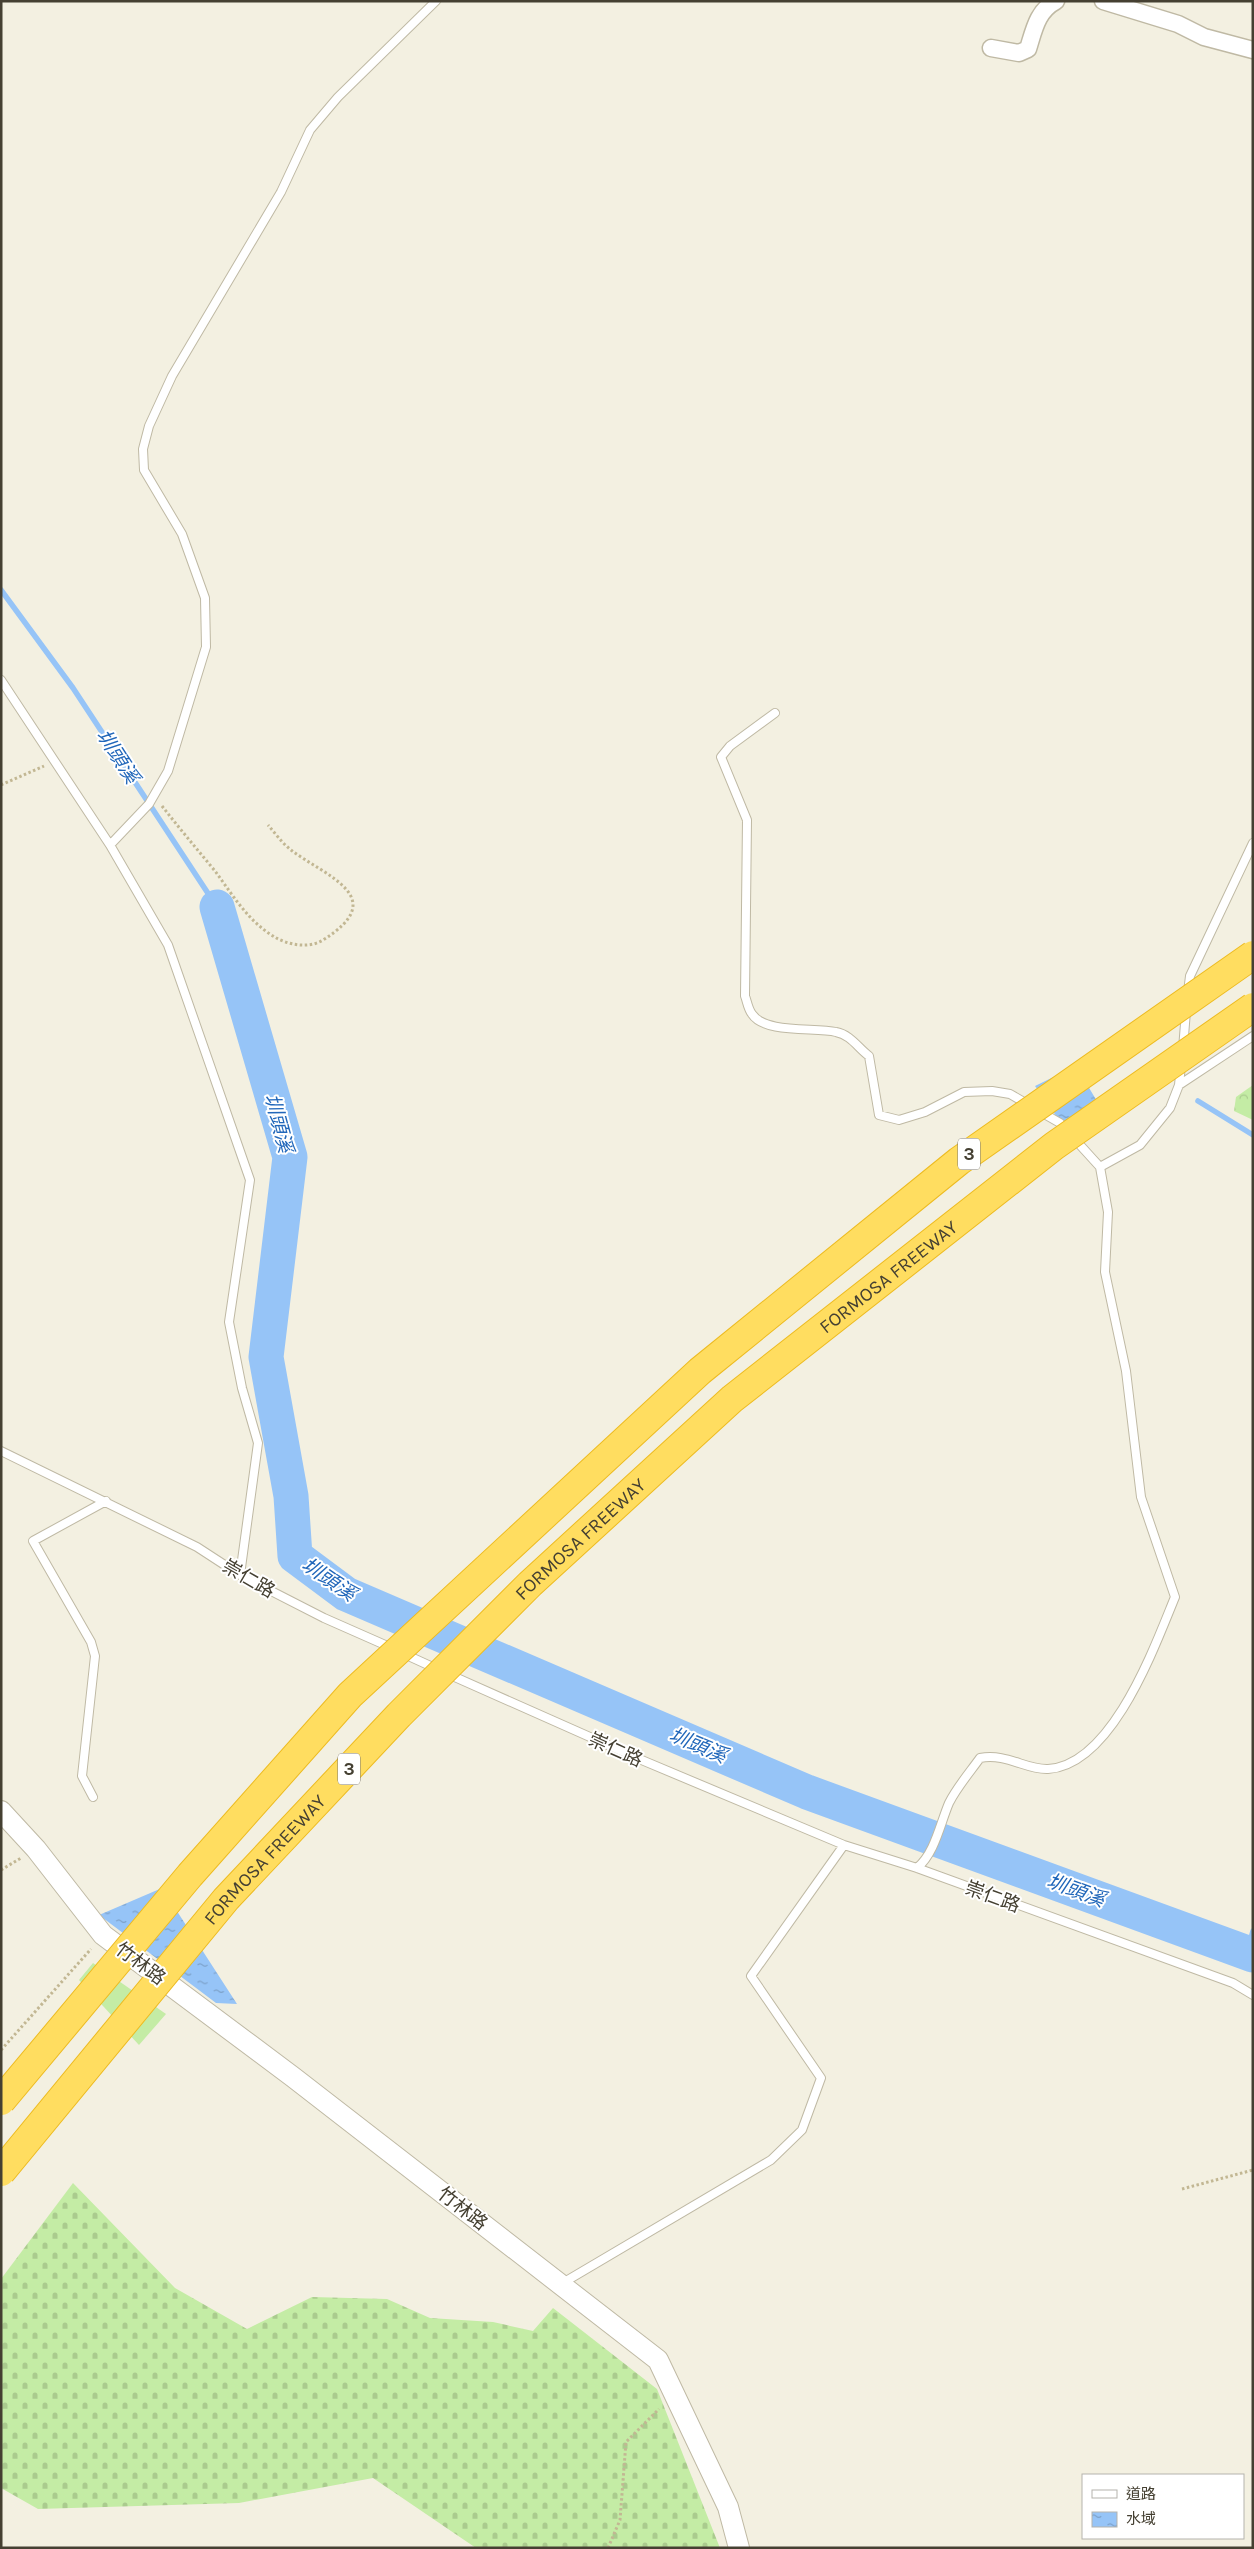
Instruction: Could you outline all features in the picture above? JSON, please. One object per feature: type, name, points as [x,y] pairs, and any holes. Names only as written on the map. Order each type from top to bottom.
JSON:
[{"type":"highway","name":"3","points":[[1,2101],[190,1875],[350,1695],[700,1371],[959,1161],[1253,955]]},
{"type":"highway","name":"FORMOSA FREEWAY","points":[[1,2172],[226,1899],[399,1716],[530,1584],[732,1399],[1054,1146],[1253,1007]]},
{"type":"street","points":[[991,48],[1019,52],[1028,49],[1038,16],[1046,6],[1056,1]]},
{"type":"street","points":[[1103,1],[1178,24],[1204,37],[1253,50]]},
{"type":"street","name":"竹林路","points":[[1,1811],[36,1849],[103,1935],[294,2077],[658,2360],[728,2508],[739,2548]]},
{"type":"lane","points":[[110,845],[149,804],[168,771],[206,647],[204,598],[186,543],[144,470],[143,449],[149,426],[172,376],[281,192],[310,130],[338,97],[436,1]]},
{"type":"lane","points":[[1,680],[110,845],[168,945],[250,1180],[229,1322],[242,1388],[258,1443],[240,1575]]},
{"type":"lane","points":[[775,713],[730,746],[721,757],[747,820],[745,996],[752,1015],[764,1022],[780,1027],[837,1032],[852,1038],[858,1048],[869,1056],[879,1115],[899,1120],[925,1112],[964,1092],[992,1091],[1010,1094],[1060,1123],[1100,1167],[1108,1212],[1105,1272],[1126,1371],[1141,1498],[1175,1597],[1154,1648],[1126,1700],[1096,1744],[1083,1756],[1068,1764],[1047,1769],[994,1756],[980,1758],[950,1801],[938,1832],[920,1866]]},
{"type":"lane","points":[[1100,1167],[1140,1145],[1170,1108],[1180,1085],[1190,976],[1253,843]]},
{"type":"lane","points":[[1180,1085],[1253,1036]]},
{"type":"lane","name":"崇仁路","points":[[1,1451],[198,1547],[240,1575],[333,1622],[644,1761],[844,1845],[920,1866],[1233,1983],[1253,1995]]},
{"type":"lane","points":[[93,1797],[82,1776],[95,1656],[91,1642],[33,1541],[106,1502]]},
{"type":"lane","points":[[561,2284],[771,2160],[802,2130],[821,2078],[751,1976],[844,1845]]},
{"type":"path","points":[[1,785],[54,761]]},
{"type":"path","points":[[153,796],[243,910],[259,926],[274,938],[297,945],[315,945],[347,922],[354,907],[350,894],[342,882],[290,849],[268,825]]},
{"type":"path","points":[[1,2050],[103,1935]]},
{"type":"path","points":[[1182,2189],[1253,2170]]},
{"type":"path","points":[[608,2548],[620,2520],[626,2442],[674,2394]]},
{"type":"green space","points":[[1253,1085],[1253,1120],[1234,1111],[1236,1097]]},
{"type":"green space","points":[[93,1963],[166,2014],[139,2045],[79,1980]]},
{"type":"green space","points":[[73,2183],[175,2288],[247,2329],[312,2297],[387,2299],[430,2318],[493,2322],[533,2331],[553,2308],[657,2389],[720,2548],[476,2548],[373,2478],[239,2503],[38,2509],[1,2488],[1,2279]]},
{"type":"water","points":[[1076,1066],[1110,1123],[1078,1147],[1035,1086]]},
{"type":"water","points":[[162,1888],[237,2004],[216,2003],[99,1915]]},
{"type":"waterway","name":"圳頭溪","points":[[1,590],[73,688],[217,907]]},
{"type":"waterway","name":"圳頭溪","points":[[217,907],[290,1157],[266,1357],[291,1496],[295,1556],[346,1594],[807,1792],[1253,1955]]},
{"type":"waterway","points":[[1198,1101],[1253,1135]]},
{"type":"waterway","points":[[1247,1953],[1253,1931]]}]
